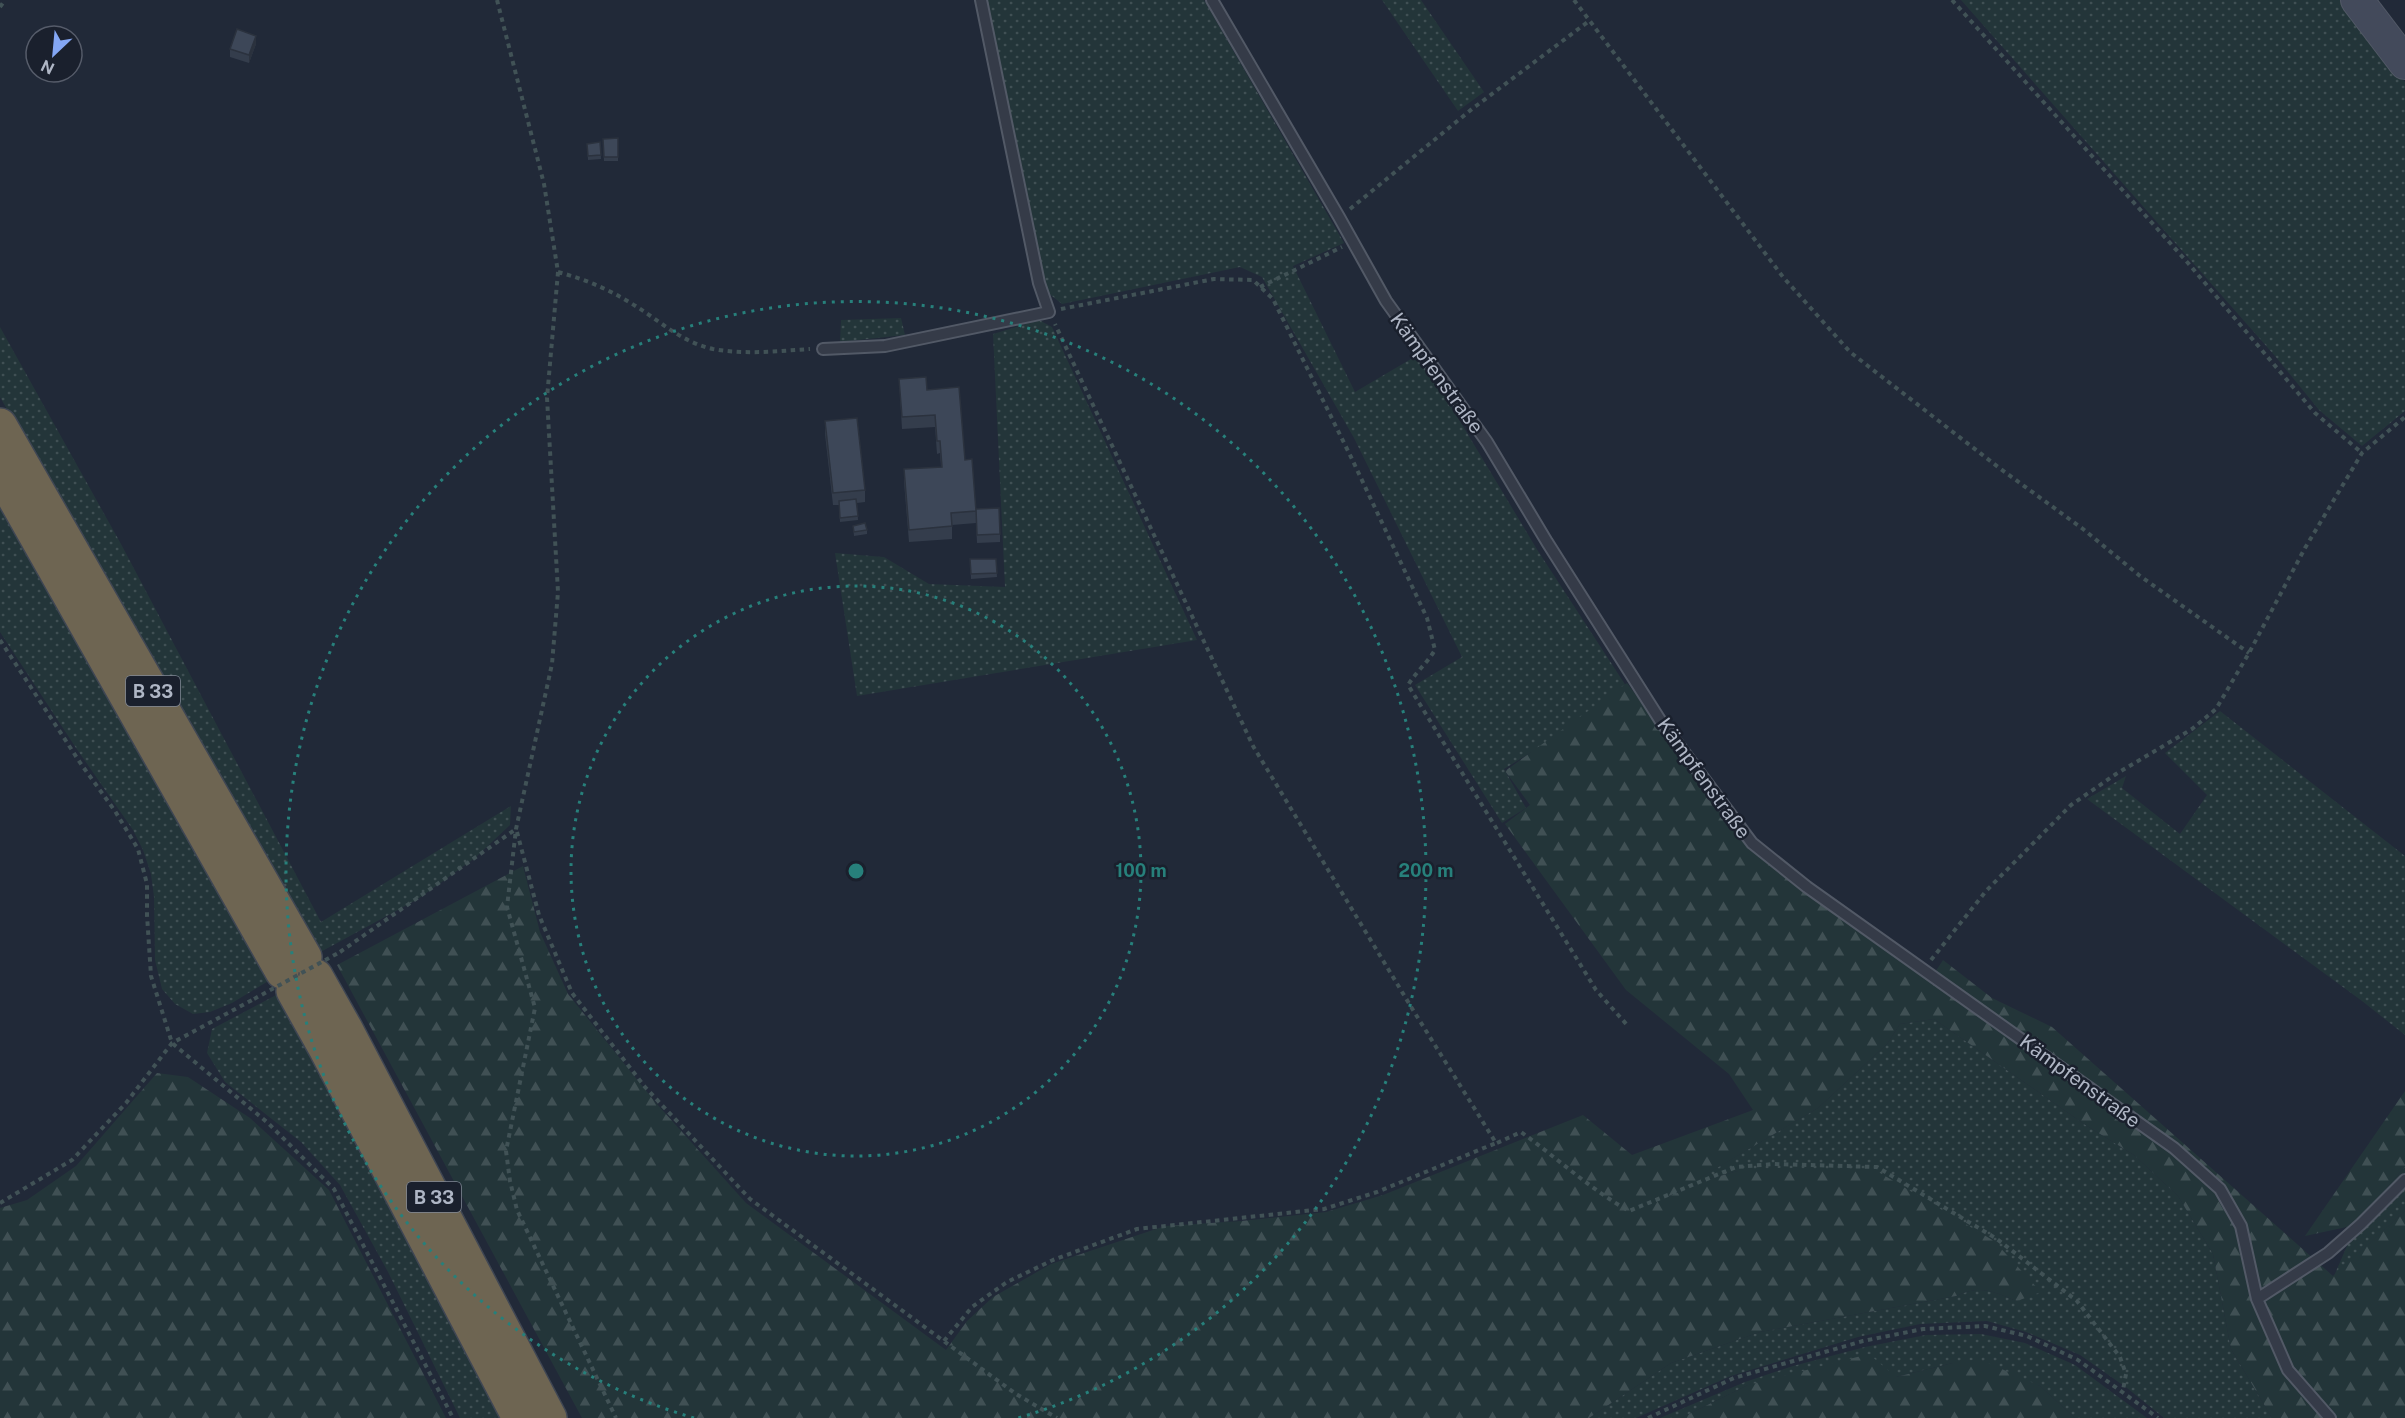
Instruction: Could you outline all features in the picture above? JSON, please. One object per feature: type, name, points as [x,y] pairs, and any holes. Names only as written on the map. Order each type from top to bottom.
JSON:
[{"type":"highway","name":"B 33","points":[[0,425],[299,974],[326,1050],[519,1418]]},
{"type":"highway","name":"B 33","points":[[0,473],[299,974],[346,1029],[550,1418]]},
{"type":"street","points":[[2356,0],[2405,63]]},
{"type":"lane","points":[[823,349],[885,346],[1049,312],[1039,283],[981,0]]},
{"type":"lane","name":"Kämpfenstraße","points":[[1212,0],[1386,301],[1487,442],[1547,542],[1660,720],[1752,843],[1807,887],[2174,1148],[2220,1189],[2241,1226],[2257,1299],[2288,1370],[2330,1418]]},
{"type":"lane","points":[[2257,1299],[2328,1253],[2405,1180]]},
{"type":"path","points":[[0,8],[5,0]]},
{"type":"path","points":[[497,0],[544,184],[558,272],[547,398],[557,602],[552,664],[516,829],[507,907],[535,1008],[507,1151],[510,1181],[517,1210],[616,1418]]},
{"type":"path","points":[[1574,0],[1783,277],[1850,352],[1998,467],[2083,529],[2140,576],[2249,652]]},
{"type":"path","points":[[1952,0],[2188,263],[2314,413],[2362,453]]},
{"type":"path","points":[[1339,217],[1472,110],[1589,21]]},
{"type":"path","points":[[1260,287],[1353,242]]},
{"type":"path","points":[[558,272],[592,281],[631,303],[674,333],[712,348],[751,352],[823,349]]},
{"type":"path","points":[[1496,1143],[1253,746],[1049,312],[1214,279],[1253,280],[1273,299],[1427,618],[1435,650],[1427,664],[1414,675],[1408,685],[1596,990],[1628,1026]]},
{"type":"path","points":[[1924,969],[1986,891],[2072,805],[2116,774],[2192,729],[2216,709],[2305,548],[2362,453],[2405,417]]},
{"type":"path","points":[[0,640],[81,764],[116,811],[138,849],[147,884],[151,976],[172,1043],[268,1123],[334,1189],[453,1418]]},
{"type":"path","points":[[0,1203],[72,1160],[126,1103],[172,1043],[340,952],[516,829]]},
{"type":"path","points":[[516,829],[539,915],[572,993],[645,1087],[750,1198],[1016,1394],[1058,1418]]},
{"type":"path","points":[[944,1341],[972,1307],[1007,1282],[1053,1260],[1137,1229],[1324,1209],[1377,1192],[1521,1132],[1560,1160],[1604,1197],[1629,1211],[1736,1167],[1774,1164],[1877,1167],[1997,1239],[2077,1301],[2120,1357],[2126,1374],[2123,1390]]},
{"type":"path","points":[[1648,1418],[1734,1378],[1863,1341],[1923,1329],[1985,1326],[2027,1336],[2078,1360],[2123,1390],[2158,1418]]},
{"type":"green space","points":[[987,0],[1204,0],[1344,243],[1293,266],[1355,392],[1416,356],[1440,388],[1538,551],[1630,692],[1504,769],[1526,808],[1502,823],[1415,685],[1462,657],[1354,438],[1262,277],[1240,267],[1062,304],[1047,292]]},
{"type":"green space","points":[[1382,0],[1421,0],[1484,92],[1458,111]]},
{"type":"green space","points":[[1961,0],[2342,0],[2405,82],[2405,411],[2362,446],[2319,410],[2275,356]]},
{"type":"green space","points":[[901,318],[905,335],[840,342],[841,320]]},
{"type":"green space","points":[[1039,320],[1052,327],[1197,640],[857,696],[835,553],[884,557],[929,584],[1005,587],[993,334]]},
{"type":"green space","points":[[0,327],[121,544],[321,922],[511,806],[510,825],[475,858],[418,899],[315,955],[0,397]]},
{"type":"green space","points":[[0,503],[270,980],[232,1003],[210,1012],[193,1014],[175,1004],[162,989],[155,960],[154,897],[151,874],[143,850],[133,830],[0,632]]},
{"type":"green space","points":[[1627,683],[1747,847],[1930,980],[1943,960],[1992,998],[2052,1027],[2333,1276],[2405,1211],[2405,1418],[2272,1418],[2231,1349],[2213,1254],[2178,1196],[2134,1155],[2084,1124],[1934,1019],[1900,1024],[1887,1044],[1818,1108],[1668,1197],[1709,1179],[1738,1171],[1774,1168],[1875,1170],[1994,1241],[2041,1292],[2017,1301],[1987,1291],[1973,1290],[1956,1296],[1760,1332],[1671,1363],[1589,1418],[582,1418],[337,965],[523,866],[540,932],[568,994],[656,1103],[746,1203],[946,1350],[967,1321],[993,1297],[1051,1264],[1165,1226],[1326,1212],[1383,1195],[1583,1115],[1632,1155],[1753,1110],[1729,1074],[1626,990],[1505,824],[1530,805],[1505,771]]},
{"type":"green space","points":[[2220,711],[2405,856],[2405,1035],[2087,799],[2126,776],[2122,788],[2180,834],[2207,795],[2165,753]]},
{"type":"green space","points":[[278,994],[505,1418],[460,1418],[388,1272],[340,1185],[301,1142],[225,1082],[207,1053],[212,1029]]},
{"type":"green space","points":[[1934,1019],[2084,1124],[2134,1155],[2178,1196],[2213,1254],[2231,1349],[2272,1418],[2164,1418],[2127,1388],[2080,1355],[2026,1332],[1987,1321],[1920,1324],[1858,1337],[1731,1376],[1636,1418],[1589,1418],[1671,1363],[1760,1332],[1956,1296],[1973,1290],[1987,1291],[2017,1301],[1738,1171],[1709,1179],[1662,1200],[1818,1108],[1887,1044],[1900,1024]]},
{"type":"green space","points":[[157,1073],[188,1077],[250,1118],[329,1190],[446,1418],[0,1418],[0,1208],[27,1200],[76,1166]]},
{"type":"green space","points":[[2405,1091],[2405,1166],[2356,1225],[2305,1236]]},
{"type":"green space","points":[[2405,1166],[2405,1211],[2334,1276],[2356,1225]]},
{"type":"green space","points":[[1981,1334],[2025,1343],[2075,1365],[2147,1418],[2075,1418],[2040,1386],[1953,1363],[1896,1377],[1748,1385],[1681,1418],[1660,1418],[1745,1382],[1793,1366],[1865,1347],[1926,1335]]},
{"type":"green space","points":[[1869,1354],[1896,1377],[1979,1359],[2040,1386],[2075,1418],[1681,1418],[1748,1385]]},
{"type":"building","points":[[237,29],[256,36],[249,55],[230,49]]},
{"type":"building","points":[[618,138],[618,157],[604,157],[603,139]]},
{"type":"building","points":[[600,142],[601,155],[588,156],[587,144]]},
{"type":"building","points":[[926,377],[927,390],[959,387],[965,460],[972,459],[976,511],[951,513],[952,526],[909,530],[904,469],[942,467],[935,415],[902,417],[899,379]]},
{"type":"building","points":[[857,418],[865,490],[833,493],[825,421]]},
{"type":"building","points":[[856,499],[858,516],[840,518],[839,501]]},
{"type":"building","points":[[999,508],[1000,534],[977,535],[976,509]]},
{"type":"building","points":[[865,523],[867,530],[854,532],[853,526]]},
{"type":"building","points":[[970,559],[996,559],[997,573],[971,574]]}]
